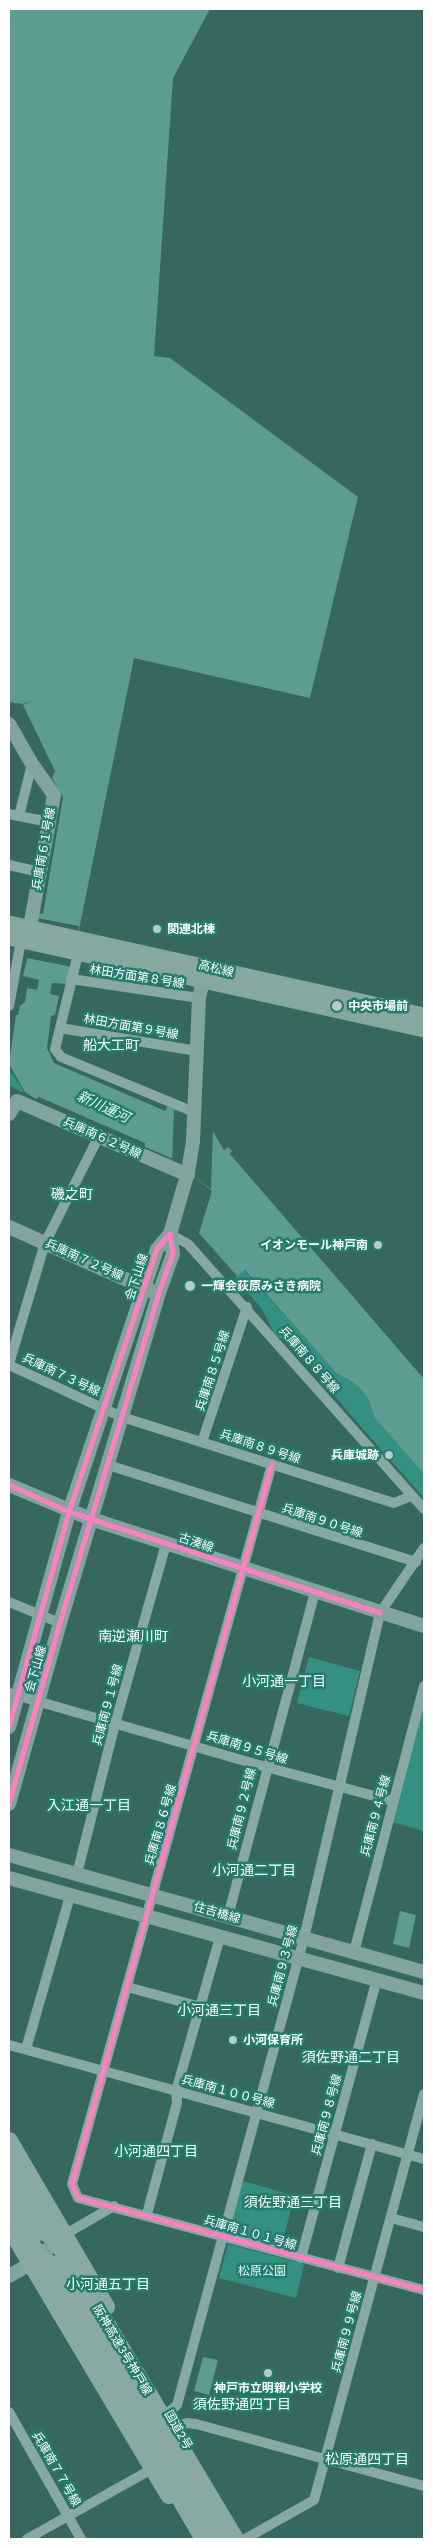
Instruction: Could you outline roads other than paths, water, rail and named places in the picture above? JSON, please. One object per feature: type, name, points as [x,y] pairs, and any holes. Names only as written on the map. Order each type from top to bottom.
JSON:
[{"type":"highway","name":"国道2号","points":[[9,2141],[173,2417],[237,2539]]},
{"type":"highway","name":"阪神高速3号神戸線","points":[[9,2161],[237,2539]]},
{"type":"highway","points":[[9,2183],[36,2230],[44,2234],[64,2235]]},
{"type":"highway","name":"阪神高速3号神戸線","points":[[9,2206],[204,2539]]},
{"type":"highway","points":[[9,2226],[152,2469],[198,2539]]},
{"type":"highway","points":[[30,2264],[49,2263],[61,2271],[217,2539]]},
{"type":"main road","name":"高松線","points":[[9,923],[25,936],[76,953],[424,1030]]},
{"type":"main road","name":"高松線","points":[[25,936],[77,937],[424,1015]]},
{"type":"street","name":"兵庫南６１号線","points":[[9,724],[32,764],[54,795],[40,872],[25,936]]},
{"type":"street","points":[[32,764],[14,815],[49,822]]},
{"type":"street","points":[[9,866],[40,872]]},
{"type":"street","points":[[9,1006],[25,936]]},
{"type":"street","points":[[76,953],[72,979],[55,1049],[62,1057],[194,1116]]},
{"type":"street","name":"会下山線","points":[[9,1727],[13,1695],[40,1616],[69,1512],[157,1249],[170,1234],[188,1174],[194,1116],[199,998],[206,966]]},
{"type":"street","name":"林田方面第８号線","points":[[72,979],[199,998]]},
{"type":"street","name":"林田方面第９号線","points":[[60,1028],[197,1051]]},
{"type":"street","name":"兵庫南６２号線","points":[[12,1104],[99,1136],[188,1174]]},
{"type":"street","points":[[9,1365],[45,1243],[99,1136]]},
{"type":"street","name":"兵庫南７２号線","points":[[9,1227],[159,1293]]},
{"type":"street","name":"会下山線","points":[[9,1804],[91,1519],[159,1293],[173,1254],[170,1234]]},
{"type":"street","name":"兵庫南８８号線","points":[[170,1234],[188,1244],[247,1307],[424,1509]]},
{"type":"street","name":"兵庫南８５号線","points":[[202,1442],[247,1307]]},
{"type":"street","name":"兵庫南７３号線","points":[[9,1365],[103,1408]]},
{"type":"street","name":"兵庫南８９号線","points":[[103,1408],[122,1417],[394,1503],[411,1496]]},
{"type":"street","name":"兵庫南８６号線","points":[[75,2190],[72,2184],[272,1464]]},
{"type":"street","name":"兵庫南９０号線","points":[[108,1465],[416,1562]]},
{"type":"street","name":"古湊線","points":[[9,1485],[69,1512],[424,1626]]},
{"type":"street","name":"兵庫南９１号線","points":[[77,1874],[115,1724],[166,1544]]},
{"type":"street","points":[[380,1612],[424,1548]]},
{"type":"street","name":"兵庫南９２号線","points":[[228,1916],[266,1768],[315,1592]]},
{"type":"street","points":[[9,1602],[60,1623]]},
{"type":"street","name":"兵庫南９３号線","points":[[173,2417],[224,2237],[304,1938],[380,1612]]},
{"type":"street","name":"兵庫南９４号線","points":[[354,1952],[424,1686]]},
{"type":"street","name":"兵庫南９５号線","points":[[13,1695],[194,1745],[266,1768],[393,1801]]},
{"type":"street","name":"住吉橋線","points":[[9,1855],[424,1972]]},
{"type":"street","name":"住吉橋線","points":[[9,1878],[424,1993]]},
{"type":"street","points":[[26,2049],[70,1896]]},
{"type":"street","points":[[147,2214],[177,2102],[176,2091],[220,1937]]},
{"type":"street","name":"兵庫南９８号線","points":[[301,2258],[377,1980]]},
{"type":"street","points":[[127,1987],[200,2007]]},
{"type":"street","name":"兵庫南１００号線","points":[[9,2045],[424,2159]]},
{"type":"street","name":"兵庫南９９号線","points":[[245,2539],[314,2500],[424,2094]]},
{"type":"street","points":[[338,2268],[372,2144]]},
{"type":"street","name":"兵庫南１０１号線","points":[[75,2190],[78,2198],[147,2214],[224,2237],[424,2290]]},
{"type":"street","points":[[9,2276],[30,2264],[64,2235],[114,2206]]},
{"type":"street","points":[[391,2218],[424,2227]]},
{"type":"street","name":"兵庫南７７号線","points":[[9,2412],[82,2539]]},
{"type":"street","points":[[173,2417],[424,2486]]},
{"type":"street","points":[[27,2539],[152,2469]]},
{"type":"water","name":"新川運河","points":[[9,9],[210,9],[173,78],[154,356],[170,358],[358,497],[310,698],[134,658],[68,984],[52,983],[50,994],[59,996],[55,1015],[51,1016],[47,1048],[54,1063],[165,1111],[168,1106],[212,1130],[224,1150],[228,1147],[232,1151],[230,1154],[424,1379],[424,1474],[374,1417],[369,1402],[362,1390],[351,1381],[337,1374],[245,1270],[237,1276],[199,1233],[212,1191],[171,1158],[145,1147],[145,1143],[39,1097],[36,1099],[25,1092],[9,1064],[16,1015],[18,1015],[20,1006],[25,1002],[27,988],[37,990],[39,980],[23,976],[38,913],[43,914],[63,797],[52,778],[55,771],[23,705],[33,700],[23,704],[9,702]]},
{"type":"water","points":[[400,1911],[416,1915],[409,1948],[393,1944]]},
{"type":"water","points":[[203,2357],[218,2360],[209,2395],[194,2391]]},
{"type":"place","name":"関連北棟","points":[[157,929]]},
{"type":"place","name":"中央市場前","points":[[337,1006]]},
{"type":"place","name":"イオンモール神戸南","points":[[378,1245]]},
{"type":"place","name":"一輝会荻原みさき病院","points":[[190,1286]]},
{"type":"place","name":"兵庫城跡","points":[[389,1455]]},
{"type":"place","name":"小河保育所","points":[[233,2040]]},
{"type":"place","name":"神戸市立明親小学校","points":[[268,2373]]},
{"type":"district","name":"船大工町","points":[[111,1046]]},
{"type":"district","name":"磯之町","points":[[72,1195]]},
{"type":"district","name":"南逆瀬川町","points":[[133,1637]]},
{"type":"district","name":"小河通一丁目","points":[[284,1682]]},
{"type":"district","name":"入江通一丁目","points":[[89,1806]]},
{"type":"district","name":"小河通二丁目","points":[[254,1871]]},
{"type":"district","name":"小河通三丁目","points":[[219,2011]]},
{"type":"district","name":"須佐野通二丁目","points":[[351,2058]]},
{"type":"district","name":"小河通四丁目","points":[[156,2152]]},
{"type":"district","name":"須佐野通三丁目","points":[[293,2203]]},
{"type":"district","name":"小河通五丁目","points":[[108,2285]]},
{"type":"district","name":"須佐野通四丁目","points":[[242,2405]]},
{"type":"district","name":"松原通四丁目","points":[[367,2460]]},
{"type":"park label","name":"松原公園","points":[[262,2271]]}]
